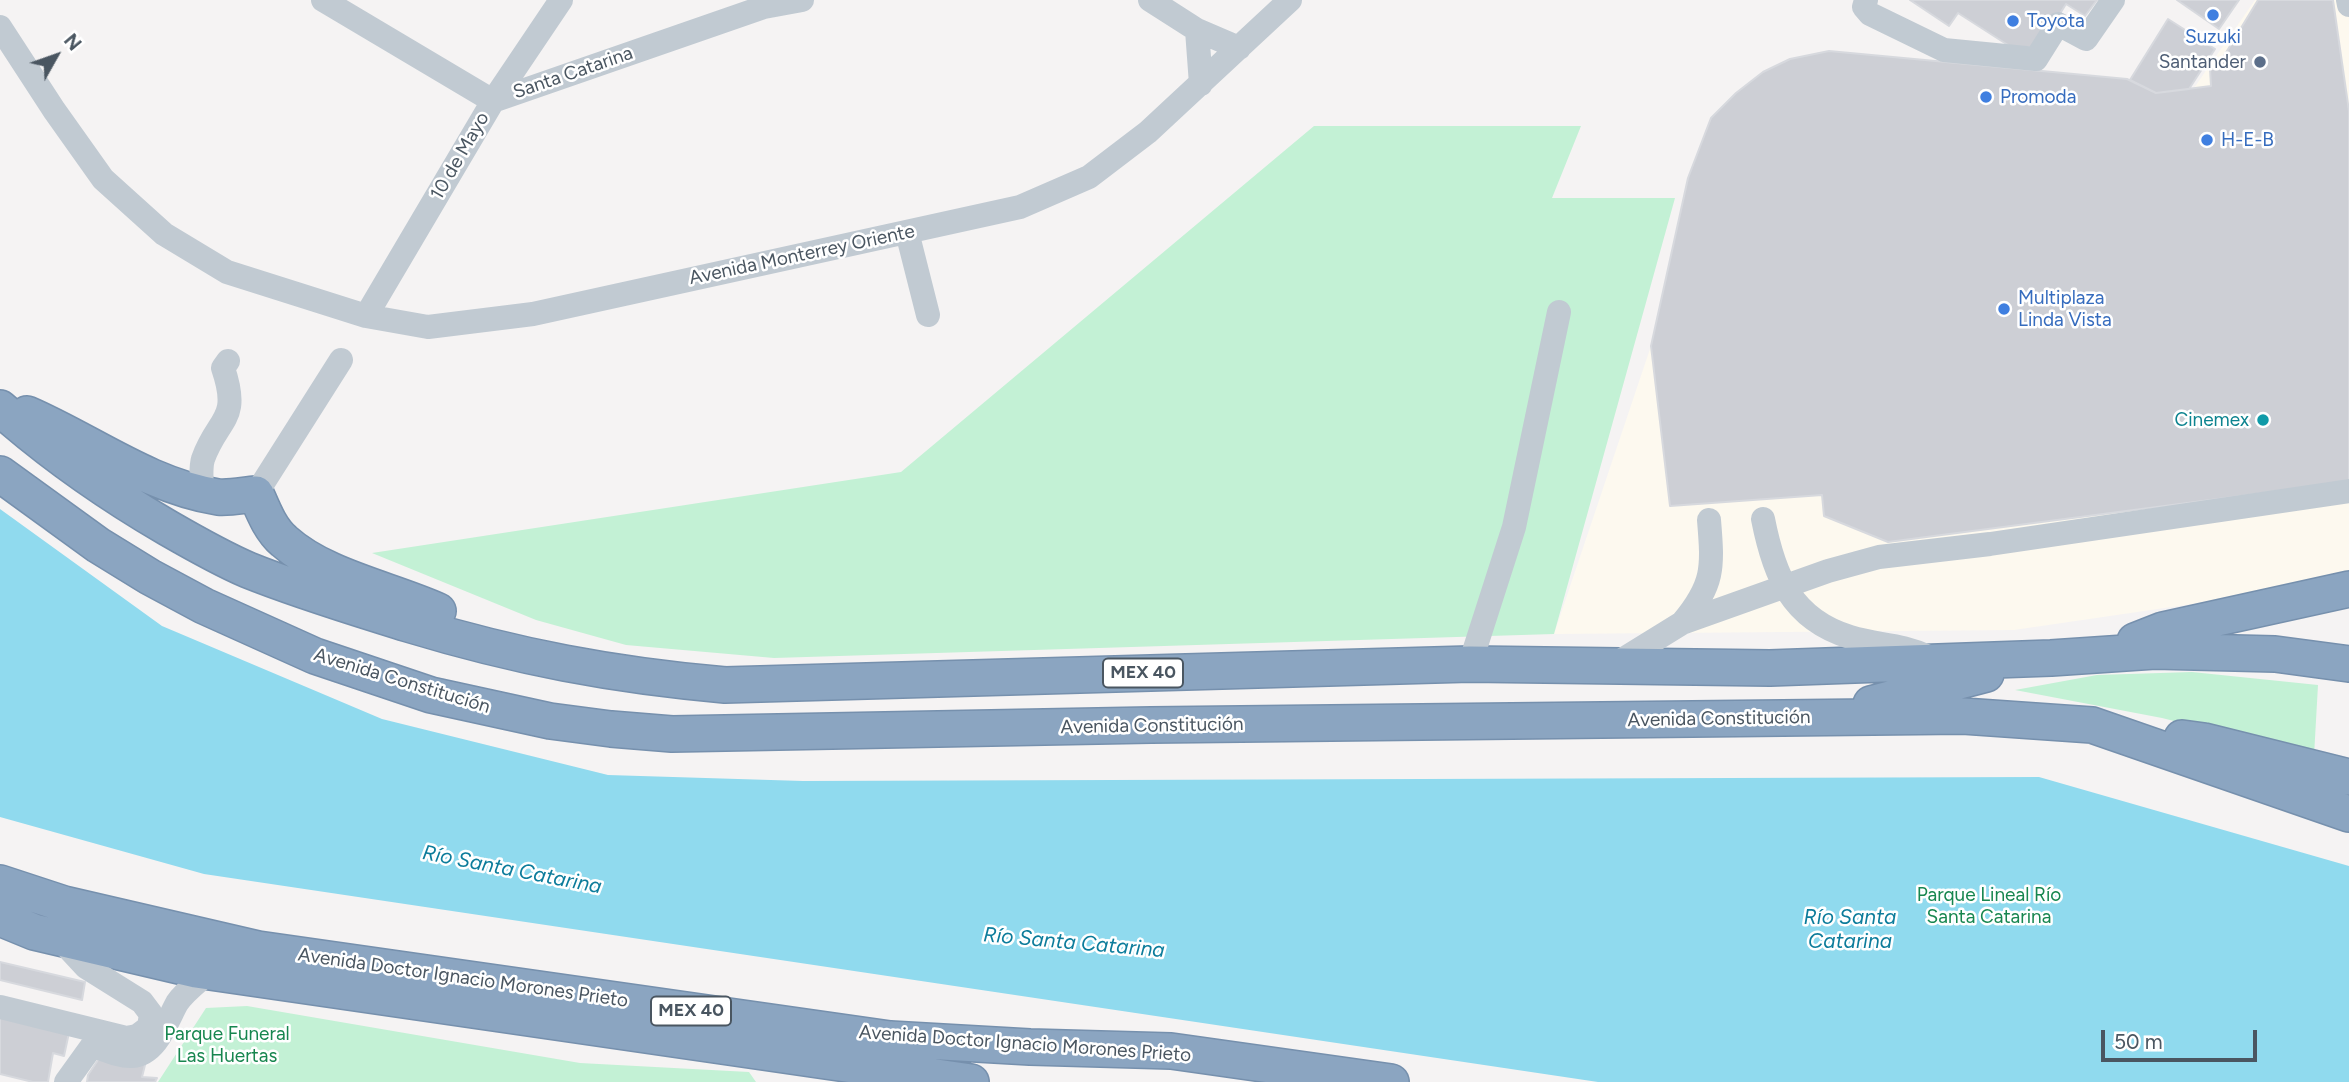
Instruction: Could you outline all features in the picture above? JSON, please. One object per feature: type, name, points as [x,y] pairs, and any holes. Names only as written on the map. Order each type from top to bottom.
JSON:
[{"type":"highway","name":"MEX 40","points":[[0,406],[42,445],[89,480],[201,547],[245,568],[352,607],[463,641],[518,655],[621,674],[725,685],[1471,664],[1770,668],[2215,651],[2275,654],[2349,663]]},
{"type":"highway","points":[[0,406],[46,422],[124,464],[178,486],[220,497],[256,494],[267,521],[282,540],[308,558],[363,583],[435,609],[476,629],[518,655]]},
{"type":"highway","name":"Avenida Constitución","points":[[0,474],[98,545],[150,577],[204,606],[304,652],[431,695],[550,721],[672,734],[1138,725],[1963,716],[2092,726],[2349,814]]},
{"type":"highway","points":[[2094,655],[2163,630],[2349,589]]},
{"type":"highway","points":[[1816,718],[2051,658]]},
{"type":"highway","points":[[2092,726],[2204,741],[2349,777]]},
{"type":"highway","name":"Avenida Doctor Ignacio Morones Prieto","points":[[0,883],[64,904],[258,949],[890,1038],[1030,1047],[1171,1051],[1391,1082]]},
{"type":"highway","name":"Avenida Doctor Ignacio Morones Prieto","points":[[0,918],[111,952],[209,972],[835,1073],[971,1082]]},
{"type":"street","name":"Santa Catarina","points":[[323,0],[492,101],[764,7],[802,0]]},
{"type":"street","name":"10 de Mayo","points":[[366,316],[492,101],[561,0]]},
{"type":"street","points":[[1139,0],[1151,0],[1198,30],[1239,48]]},
{"type":"street","name":"Avenida Monterrey Oriente","points":[[0,27],[103,179],[164,234],[227,272],[366,316],[428,327],[533,314],[1020,207],[1089,177],[1148,132],[1290,0]]},
{"type":"street","points":[[1866,0],[1864,7],[1870,13],[1944,50],[2036,59],[2058,24],[2086,39],[2113,0]]},
{"type":"street","points":[[1198,30],[1201,83]]},
{"type":"street","points":[[907,232],[928,315]]},
{"type":"street","points":[[1471,664],[1514,527],[1559,312]]},
{"type":"street","points":[[256,494],[341,360]]},
{"type":"street","points":[[202,492],[203,461],[227,417],[230,404],[230,390],[223,368],[228,361]]},
{"type":"street","points":[[1612,666],[1682,623],[1828,571],[1879,557],[1990,544],[2349,491]]},
{"type":"street","points":[[1763,519],[1769,552],[1783,588],[1801,610],[1825,627],[1852,638],[1912,649],[1939,662]]},
{"type":"street","points":[[1682,623],[1696,607],[1708,585],[1712,558],[1709,520]]},
{"type":"street","points":[[0,929],[46,934],[86,967],[142,1002],[150,1014],[149,1027],[137,1036],[99,1039]]},
{"type":"street","points":[[0,1007],[99,1039],[122,1055],[132,1056],[141,1054],[158,1040],[178,1001],[209,972]]},
{"type":"street","points":[[66,1082],[99,1039]]},
{"type":"shaded area","name":"Multiplaza Linda Vista","points":[[2255,0],[2349,0],[2349,573],[2192,604],[2014,630],[1554,634],[1651,346],[1688,178],[1711,118],[1736,93],[1763,72],[1790,59],[1829,51],[2127,79],[2156,93],[2194,88]]},
{"type":"green space","points":[[1314,126],[1581,126],[1552,198],[1675,198],[1554,634],[774,658],[626,645],[536,620],[372,553],[901,472]]},
{"type":"green space","points":[[2192,672],[2318,685],[2314,756],[2162,718],[2015,690],[2097,675]]},
{"type":"green space","name":"Parque Funeral Las Huertas","points":[[247,1006],[580,1063],[749,1072],[756,1082],[158,1082],[206,1008]]},
{"type":"water","name":"Río Santa Catarina","points":[[0,509],[162,626],[382,719],[608,775],[803,781],[2039,777],[2349,866],[2349,1082],[1598,1082],[204,874],[0,817]]},
{"type":"building","name":"Toyota","points":[[1910,0],[2097,0],[2085,16],[2066,4],[2039,47],[2011,47],[1958,13],[1949,26]]},
{"type":"building","name":"Suzuki","points":[[2177,0],[2239,0],[2219,29]]},
{"type":"building","name":"Multiplaza Linda Vista","points":[[2258,0],[2333,0],[2349,111],[2349,482],[1888,542],[1824,516],[1822,495],[1670,506],[1651,346],[1688,178],[1711,118],[1736,93],[1763,72],[1790,59],[1829,51],[2127,79],[2156,93],[2211,86],[2210,69],[2216,69]]},
{"type":"building","points":[[2168,19],[2215,49],[2189,89],[2156,93],[2130,80]]},
{"type":"building","points":[[0,962],[85,982],[82,1000],[0,980]]},
{"type":"building","points":[[0,1012],[70,1028],[64,1056],[53,1053],[48,1082],[33,1082],[0,1074]]},
{"type":"building","points":[[100,1057],[146,1061],[142,1077],[157,1078],[155,1082],[87,1082],[88,1075]]},
{"type":"place","name":"Suzuki","points":[[2213,15]]},
{"type":"place","name":"Toyota","points":[[2013,21]]},
{"type":"place","name":"Santander","points":[[2260,62]]},
{"type":"place","name":"Promoda","points":[[1986,97]]},
{"type":"place","name":"H-E-B","points":[[2207,140]]},
{"type":"place","name":"Multiplaza Linda Vista","points":[[2004,309]]},
{"type":"place","name":"Cinemex","points":[[2263,420]]},
{"type":"park label","name":"Parque Lineal Río Santa Catarina","points":[[1989,906]]}]
